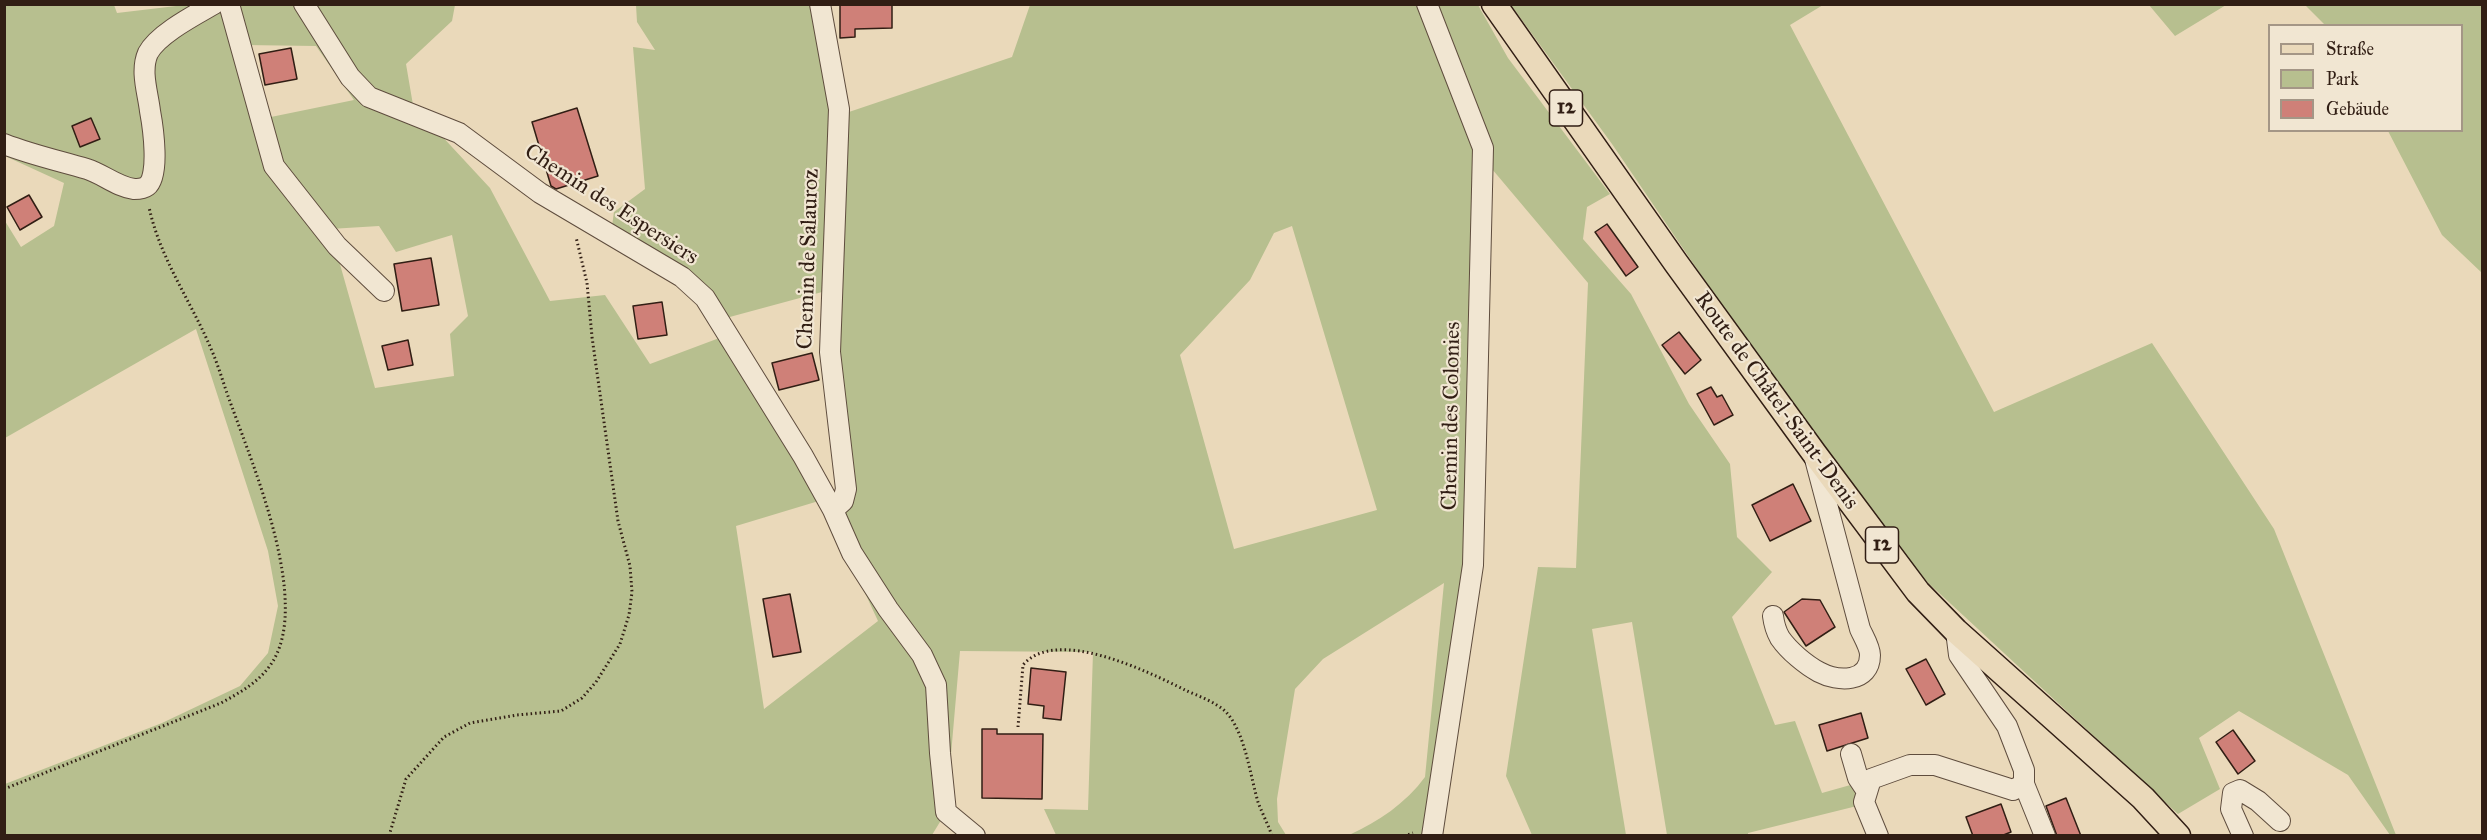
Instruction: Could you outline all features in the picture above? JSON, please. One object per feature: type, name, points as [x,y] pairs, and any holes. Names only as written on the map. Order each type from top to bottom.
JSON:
[{"type":"main road","name":"Route de Châtel-Saint-Denis","points":[[1494,4],[1644,219],[1918,592],[1956,631],[2143,798],[2178,836]]},
{"type":"street","points":[[4,144],[62,164],[86,169],[124,186],[134,189],[145,187],[152,181],[155,170],[151,113],[144,72],[147,55],[159,40],[214,4]]},
{"type":"street","points":[[229,4],[274,166],[338,246],[384,291]]},
{"type":"street","name":"Chemin des Espersiers","points":[[304,4],[350,77],[369,97],[459,133],[540,193],[682,277],[705,298],[797,446],[832,510],[852,553],[888,609],[922,654],[936,685],[946,812],[954,836]]},
{"type":"street","name":"Chemin de Salauroz","points":[[820,4],[838,109],[830,352],[846,489],[843,501],[832,510]]},
{"type":"street","name":"Chemin des Colonies","points":[[1427,4],[1482,148],[1473,565],[1432,836]]},
{"type":"street","points":[[1773,616],[1775,628],[1781,640],[1820,672],[1849,679],[1859,676],[1867,669],[1870,654],[1860,628],[1814,453]]},
{"type":"street","points":[[1956,631],[1959,655],[2007,726],[2024,770],[2024,784],[2045,836]]},
{"type":"street","points":[[1851,754],[1858,778],[1866,790]]},
{"type":"street","points":[[1878,836],[1864,802],[1866,790],[1871,779],[1910,765],[1935,765],[2013,790],[2024,784]]},
{"type":"street","points":[[2243,836],[2231,809],[2233,793],[2240,790],[2258,801],[2280,821]]},
{"type":"street","points":[[946,812],[975,836]]},
{"type":"path","points":[[4,789],[83,760],[221,703],[244,690],[262,675],[274,659],[281,642],[285,598],[284,576],[278,545],[212,351],[175,279],[152,223],[145,187]]},
{"type":"path","points":[[389,836],[406,778],[444,737],[470,723],[561,711],[582,698],[596,682],[620,644],[629,615],[632,592],[630,566],[618,520],[592,337],[587,283],[572,225],[572,212]]},
{"type":"path","points":[[1018,727],[1023,665],[1030,657],[1042,651],[1061,650],[1091,653],[1128,663],[1225,711],[1238,732],[1259,805],[1272,836]]},
{"type":"green space","points":[[193,4],[455,5],[452,21],[406,64],[413,105],[490,188],[550,301],[605,295],[650,364],[730,334],[822,500],[839,497],[823,344],[822,292],[726,318],[612,226],[614,212],[645,189],[633,47],[655,50],[637,22],[636,5],[816,5],[843,114],[1012,57],[1030,5],[1478,5],[1508,58],[1610,194],[1587,207],[1583,239],[1631,294],[1689,404],[1730,464],[1737,537],[1772,572],[1732,617],[1775,725],[1795,721],[1822,793],[1854,784],[1861,805],[1748,833],[1748,835],[1667,835],[1632,622],[1592,629],[1626,835],[1532,835],[1506,776],[1538,567],[1576,568],[1588,283],[1492,169],[1481,575],[1441,835],[1349,835],[1391,811],[1425,777],[1444,583],[1323,659],[1295,689],[1277,799],[1278,822],[1286,835],[1056,835],[1044,809],[1088,810],[1093,652],[960,651],[946,812],[932,835],[5,835],[5,784],[162,723],[240,686],[268,653],[278,606],[268,551],[196,329],[5,438],[5,221],[21,247],[54,226],[64,183],[5,156],[4,5],[114,5],[117,13]],"holes":[[[244,45],[316,46],[354,100],[266,118]],[[379,226],[396,252],[452,235],[468,316],[450,334],[454,376],[375,388],[330,229]],[[1292,226],[1377,510],[1234,549],[1180,355],[1250,280],[1274,233]],[[822,500],[878,621],[764,709],[736,526]]]},
{"type":"green space","points":[[1511,5],[1823,5],[1790,25],[1994,412],[2152,343],[2274,529],[2396,835],[2390,835],[2348,775],[2239,711],[2199,738],[2220,789],[2178,814],[1925,580],[1765,369],[1612,144]]},
{"type":"green space","points":[[2149,5],[2226,5],[2175,36]]},
{"type":"green space","points":[[2305,5],[2482,5],[2482,273],[2442,235],[2389,132],[2463,132],[2463,24],[2324,24]]},
{"type":"building","points":[[840,4],[892,4],[892,28],[855,29],[855,37],[840,38]]},
{"type":"building","points":[[291,48],[297,79],[265,85],[259,54]]},
{"type":"building","points":[[577,108],[598,176],[556,189],[551,186],[532,122]]},
{"type":"building","points":[[91,118],[100,139],[80,147],[72,126]]},
{"type":"building","points":[[29,195],[42,217],[20,230],[7,207]]},
{"type":"building","points":[[1607,224],[1638,267],[1626,276],[1595,232]]},
{"type":"building","points":[[431,258],[439,305],[402,311],[394,264]]},
{"type":"building","points":[[662,302],[667,335],[638,339],[633,306]]},
{"type":"building","points":[[1679,332],[1701,360],[1685,374],[1662,345]]},
{"type":"building","points":[[408,340],[413,365],[388,370],[382,346]]},
{"type":"building","points":[[812,353],[819,380],[779,390],[772,363]]},
{"type":"building","points":[[1711,387],[1717,397],[1722,395],[1733,415],[1714,425],[1697,394]]},
{"type":"building","points":[[1793,484],[1811,521],[1770,541],[1752,505]]},
{"type":"building","points":[[790,594],[801,652],[773,657],[763,599]]},
{"type":"building","points":[[1802,599],[1820,600],[1835,627],[1806,646],[1784,612]]},
{"type":"building","points":[[1926,659],[1945,694],[1926,705],[1906,669]]},
{"type":"building","points":[[1031,668],[1066,672],[1061,720],[1043,718],[1044,706],[1028,704]]},
{"type":"building","points":[[1861,713],[1868,738],[1827,751],[1819,725]]},
{"type":"building","points":[[982,729],[997,729],[997,734],[1043,734],[1042,799],[982,798]]},
{"type":"building","points":[[2233,730],[2255,761],[2238,774],[2216,742]]},
{"type":"building","points":[[2066,798],[2081,836],[2057,836],[2046,806]]},
{"type":"building","points":[[2001,804],[2011,832],[2001,836],[1973,836],[1966,817]]}]
